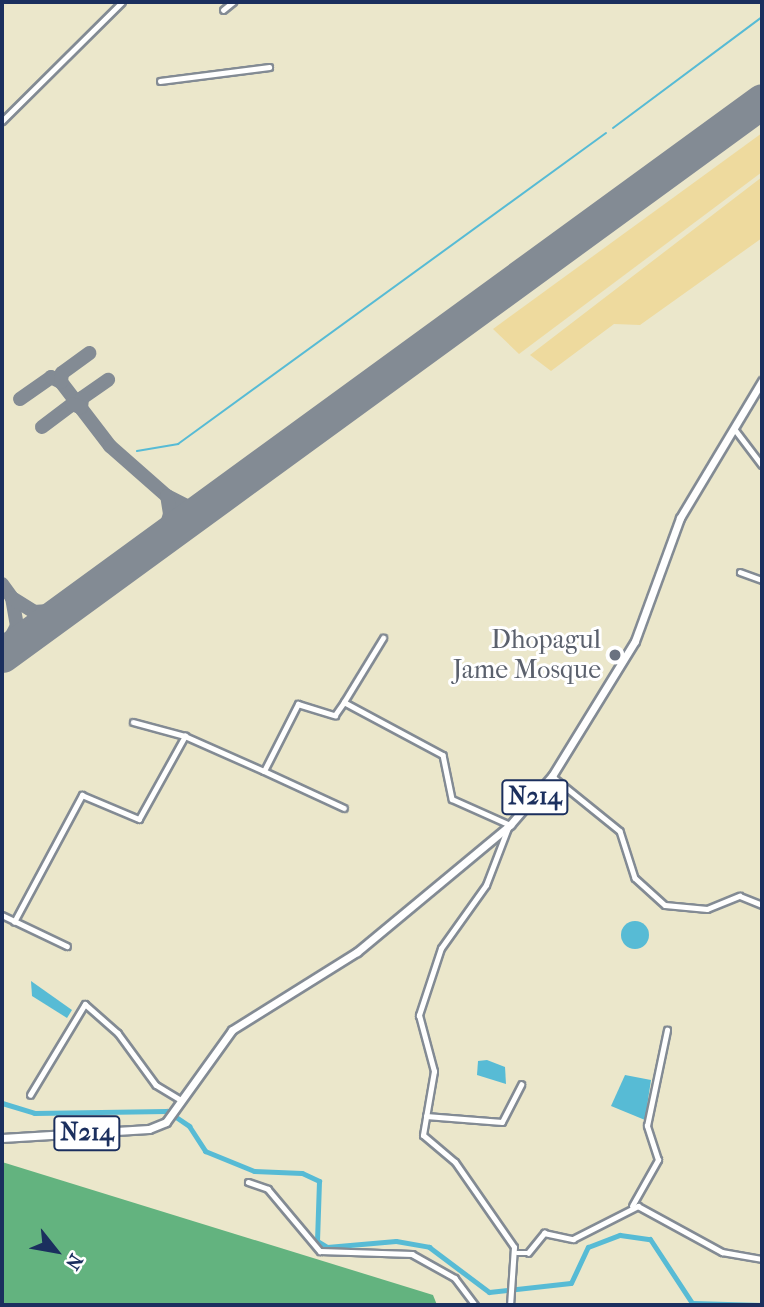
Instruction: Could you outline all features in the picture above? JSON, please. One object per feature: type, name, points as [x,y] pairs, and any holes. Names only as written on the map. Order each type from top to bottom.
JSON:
[{"type":"highway","name":"N214","points":[[2,1138],[149,1129],[169,1119],[232,1030],[357,951],[510,825],[552,776],[635,641],[680,518],[762,381]]},
{"type":"street","points":[[2,121],[122,2]]},
{"type":"street","points":[[223,10],[233,2]]},
{"type":"street","points":[[160,81],[269,67]]},
{"type":"street","points":[[733,427],[762,466]]},
{"type":"street","points":[[740,572],[762,580]]},
{"type":"street","points":[[264,771],[298,704],[335,715],[383,638]]},
{"type":"street","points":[[344,702],[443,755],[452,799],[510,825],[486,885],[440,948],[421,1006],[435,1071],[426,1116],[427,1142],[455,1163],[517,1254],[510,1305]]},
{"type":"street","points":[[133,722],[185,736],[344,808]]},
{"type":"street","points":[[14,922],[82,795],[139,819],[185,736]]},
{"type":"street","points":[[552,776],[620,831],[635,878],[665,905],[707,909],[740,896],[762,905]]},
{"type":"street","points":[[2,915],[67,946]]},
{"type":"street","points":[[30,1095],[85,1004],[118,1032],[156,1085],[182,1104]]},
{"type":"street","points":[[517,1254],[528,1253],[544,1233],[573,1239],[604,1228],[632,1206],[658,1160],[647,1126],[667,1030]]},
{"type":"street","points":[[426,1116],[502,1122],[521,1085]]},
{"type":"street","points":[[248,1182],[268,1189],[320,1251],[412,1254],[455,1278],[475,1305]]},
{"type":"street","points":[[632,1206],[663,1215],[729,1255],[762,1259]]},
{"type":"green space","points":[[2,1162],[433,1295],[437,1305],[2,1305]]},
{"type":"sand","points":[[762,133],[762,172],[519,354],[493,329]]},
{"type":"sand","points":[[762,177],[762,238],[640,325],[614,324],[551,371],[530,355]]},
{"type":"water","points":[[635,921],[645,925],[649,935],[645,945],[635,949],[625,945],[621,935],[625,925]]},
{"type":"water","points":[[31,981],[72,1010],[67,1018],[32,996]]},
{"type":"water","points":[[487,1060],[505,1067],[506,1084],[477,1075],[478,1061]]},
{"type":"water","points":[[625,1075],[651,1080],[645,1120],[611,1106]]},
{"type":"waterway","points":[[613,128],[762,17]]},
{"type":"waterway","points":[[137,451],[178,444],[606,133]]},
{"type":"waterway","points":[[2,1103],[34,1113],[167,1111],[189,1126],[205,1151],[254,1171],[302,1173],[319,1181],[317,1241],[327,1247],[396,1241],[429,1247],[489,1292],[571,1283],[588,1247],[620,1235],[650,1239],[692,1303],[762,1305]]},
{"type":"taxiway","points":[[20,399],[51,377],[61,382],[62,373],[90,353]]},
{"type":"taxiway","points":[[81,408],[82,398],[108,380]]},
{"type":"taxiway","points":[[61,382],[110,446],[167,496],[191,508],[208,505]]},
{"type":"taxiway","points":[[42,427],[72,404],[80,407]]},
{"type":"taxiway","points":[[163,537],[170,514],[167,496]]},
{"type":"taxiway","points":[[2,584],[12,598]]},
{"type":"taxiway","points":[[2,654],[17,626],[12,598],[34,612],[63,610]]},
{"type":"runway","points":[[2,655],[762,101]]},
{"type":"place","name":"Dhopagul Jame Mosque","points":[[615,655]]}]
